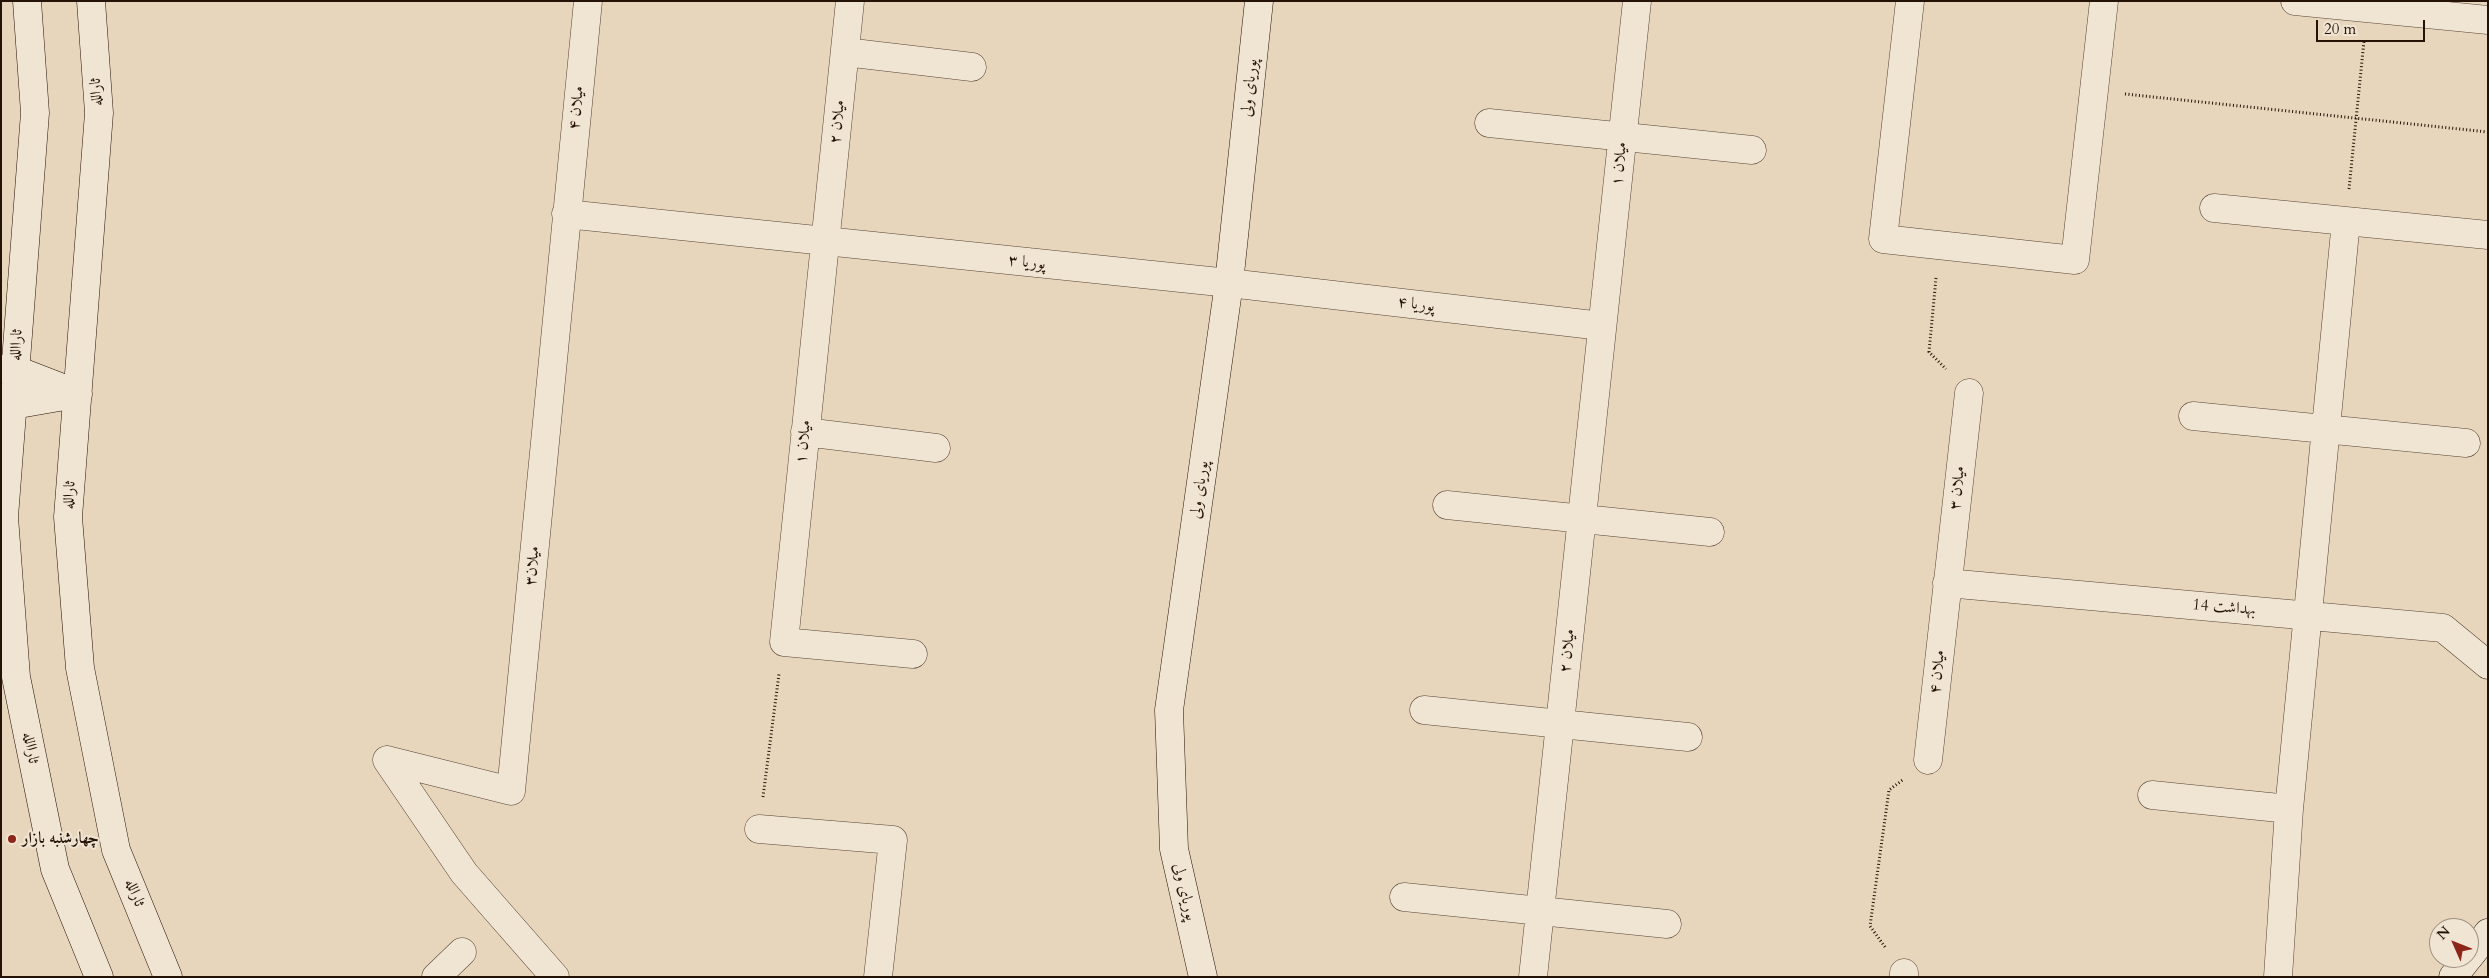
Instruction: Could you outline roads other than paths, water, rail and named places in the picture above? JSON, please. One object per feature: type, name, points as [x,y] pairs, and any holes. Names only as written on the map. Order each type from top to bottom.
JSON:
[{"type":"street","name":"ثاراالله","points":[[27,1],[35,113],[8,370],[4,518],[16,677],[55,869],[99,977]]},
{"type":"street","name":"ثارالله","points":[[91,1],[99,112],[68,517],[80,668],[116,850],[168,977]]},
{"type":"street","name":"میلان ۴","points":[[566,214],[588,1]]},
{"type":"street","name":"میلان ۲","points":[[826,242],[850,1]]},
{"type":"street","name":"پوریای ولی","points":[[1203,977],[1174,849],[1169,710],[1229,283],[1259,1]]},
{"type":"street","name":"میلان ۱","points":[[1602,326],[1637,1]]},
{"type":"street","points":[[1910,1],[1883,239],[2075,260],[2104,1]]},
{"type":"street","points":[[2295,1],[2367,5],[2488,20]]},
{"type":"street","points":[[845,52],[972,67]]},
{"type":"street","points":[[1488,123],[1752,150]]},
{"type":"street","points":[[2214,208],[2488,235]]},
{"type":"street","name":"پوریا ۳","points":[[566,214],[1229,283]]},
{"type":"street","name":"میلان۳","points":[[555,977],[464,873],[387,760],[511,791],[566,214]]},
{"type":"street","points":[[2278,977],[2289,809],[2346,221]]},
{"type":"street","name":"میلان ۱","points":[[826,242],[784,642],[913,654]]},
{"type":"street","name":"پوریا ۴","points":[[1229,283],[1602,326]]},
{"type":"street","name":"میلان ۲","points":[[1534,977],[1602,326]]},
{"type":"street","points":[[8,370],[78,394]]},
{"type":"street","name":"میلان ۳","points":[[1948,583],[1969,393]]},
{"type":"street","points":[[7,405],[78,394]]},
{"type":"street","points":[[2193,416],[2466,443]]},
{"type":"street","points":[[806,432],[936,448]]},
{"type":"street","points":[[1447,505],[1710,532]]},
{"type":"street","name":"میلان ۴","points":[[1928,760],[1948,583]]},
{"type":"street","name":"بهداشت 14","points":[[1948,583],[2443,628],[2488,665]]},
{"type":"street","points":[[1424,710],[1688,738]]},
{"type":"street","points":[[2152,796],[2289,809]]},
{"type":"street","points":[[758,829],[893,840],[878,977]]},
{"type":"street","points":[[1404,897],[1667,924]]},
{"type":"street","points":[[2479,945],[2488,934]]},
{"type":"street","points":[[436,977],[462,952]]},
{"type":"place","name":"چهارشنبه بازار","points":[[12,839]]}]
